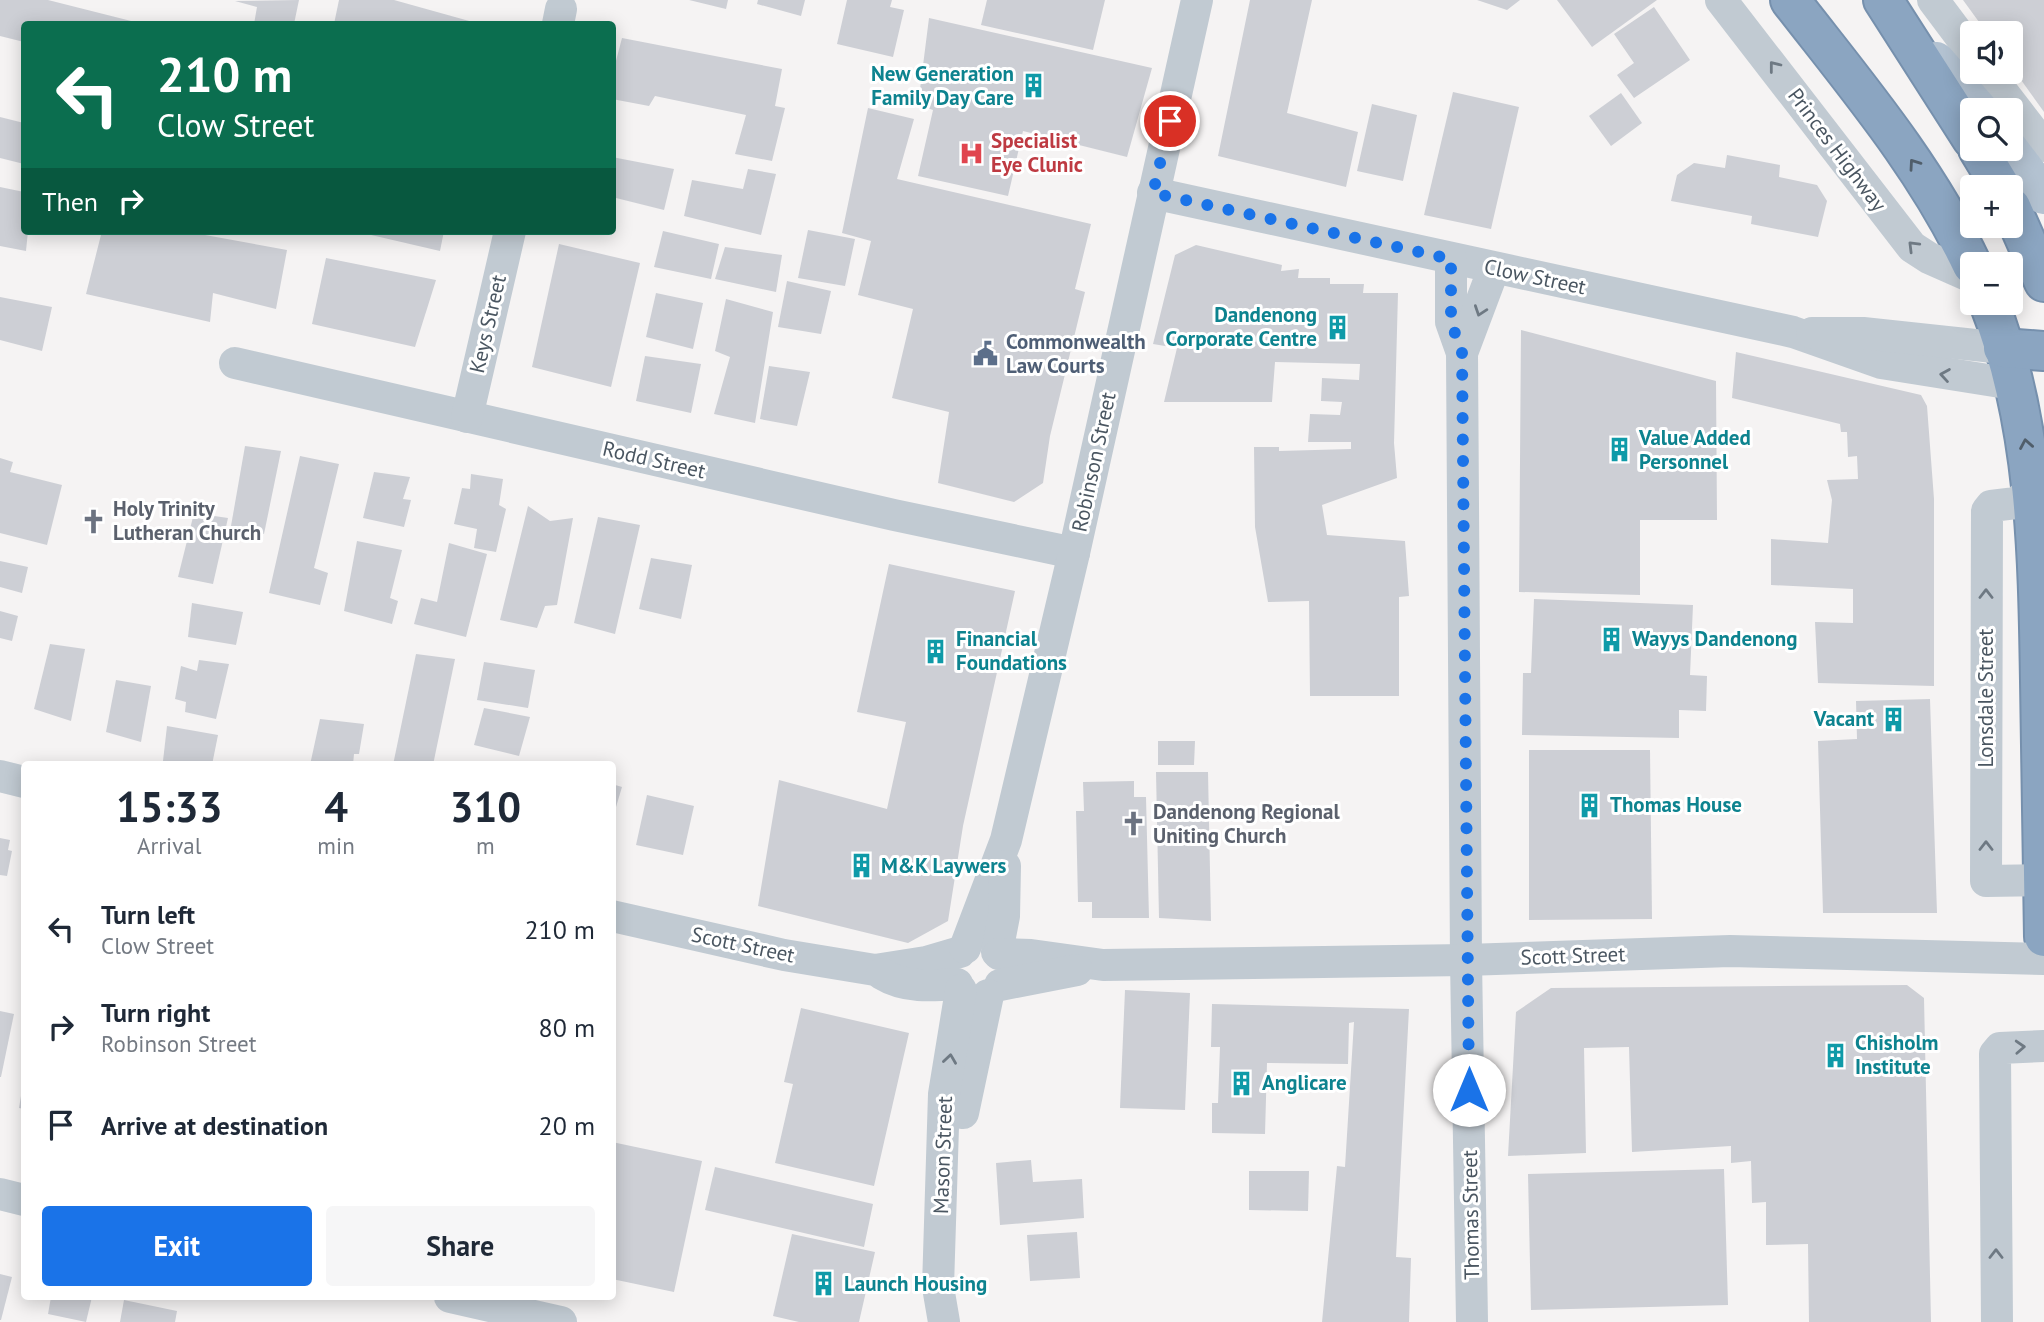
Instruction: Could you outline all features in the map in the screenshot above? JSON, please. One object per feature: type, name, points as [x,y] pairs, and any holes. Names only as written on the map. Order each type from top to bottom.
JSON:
[{"type":"highway","points":[[1790,0],[1917,168],[1965,252]]},
{"type":"highway","points":[[1890,11],[1960,120]]},
{"type":"highway","points":[[2023,234],[2044,282]]},
{"type":"highway","points":[[1994,315],[2020,374],[2032,490],[2038,574],[2044,937]]},
{"type":"highway","name":"Clow Street","points":[[2020,374],[2044,351]]},
{"type":"main road","points":[[1890,11],[1968,98]]},
{"type":"main road","points":[[2018,161],[2044,195]]},
{"type":"street","name":"Robinson Street","points":[[984,977],[953,971],[1006,840],[1074,553],[1197,0]]},
{"type":"street","name":"Princes Highway","points":[[1721,0],[1912,247],[1960,272]]},
{"type":"street","points":[[1933,0],[1960,36]]},
{"type":"street","points":[[1996,84],[2044,146]]},
{"type":"street","name":"Clow Street","points":[[1153,193],[1793,332],[1863,333],[2020,374]]},
{"type":"street","name":"Keys Street","points":[[467,417],[509,235]]},
{"type":"street","name":"Thomas Street","points":[[1451,259],[1451,322],[1462,353],[1466,960],[1472,1322]]},
{"type":"street","name":"Thomas Street","points":[[1462,353],[1494,268]]},
{"type":"street","name":"Rodd Street","points":[[235,363],[1074,553]]},
{"type":"street","name":"Lonsdale Street","points":[[2032,490],[2021,500],[1991,506],[1987,510],[1986,881],[2044,880]]},
{"type":"street","points":[[0,776],[21,781]]},
{"type":"street","name":"Robinson Street","points":[[963,1102],[984,977],[1004,916],[1006,840]]},
{"type":"street","name":"Scott Street","points":[[616,917],[784,955],[875,970],[926,962],[963,950]]},
{"type":"street","name":"Scott Street","points":[[875,970],[892,980],[927,987],[984,977],[1031,955],[1102,965],[1466,960],[1730,951],[2044,959]]},
{"type":"street","name":"Mason Street","points":[[944,1322],[938,1287],[944,1094],[984,977]]},
{"type":"street","points":[[1997,1322],[1995,1054],[2000,1048],[2044,1046]]},
{"type":"street","name":"Mason Street","points":[[951,1322],[963,1102]]},
{"type":"street","points":[[0,1194],[21,1199]]},
{"type":"street","points":[[461,1300],[524,1318],[561,1322]]},
{"type":"building","points":[[0,0],[48,0],[131,21],[21,21],[21,41],[0,36]]},
{"type":"building","points":[[299,0],[295,21],[255,21],[257,7],[235,1]]},
{"type":"building","points":[[339,0],[394,0],[469,21],[335,21]]},
{"type":"building","points":[[689,0],[728,0],[726,9]]},
{"type":"building","points":[[758,0],[805,0],[801,16],[757,4]]},
{"type":"building","points":[[847,0],[892,0],[890,7],[904,10],[893,57],[837,44]]},
{"type":"building","points":[[987,0],[1105,0],[1093,50],[981,25]]},
{"type":"building","points":[[1250,0],[1312,0],[1287,113],[1358,132],[1346,187],[1218,156]]},
{"type":"building","points":[[1477,0],[1520,0],[1507,10]]},
{"type":"building","points":[[1557,0],[1657,0],[1592,47]]},
{"type":"building","points":[[1963,0],[2044,0],[2044,112],[2023,83],[2023,21],[1978,21]]},
{"type":"building","points":[[1654,7],[1690,60],[1634,98],[1617,75],[1634,63],[1614,34]]},
{"type":"building","name":"New Generation Family Day Care","points":[[929,18],[1152,68],[1127,157],[1023,131],[1008,196],[918,176],[933,110],[918,105]]},
{"type":"building","points":[[622,38],[782,69],[775,106],[785,108],[772,161],[735,154],[746,115],[655,96],[649,106],[616,100],[616,61]]},
{"type":"building","points":[[1453,92],[1519,107],[1491,229],[1424,215]]},
{"type":"building","points":[[1621,93],[1642,123],[1611,146],[1589,116]]},
{"type":"building","points":[[1372,104],[1417,115],[1403,181],[1357,171]]},
{"type":"building","points":[[868,108],[914,119],[897,179],[1091,224],[1075,289],[1085,292],[1050,436],[1043,483],[1014,502],[938,483],[949,412],[892,398],[913,309],[858,295],[871,241],[842,233]]},
{"type":"building","points":[[0,117],[21,122],[21,163],[0,158]]},
{"type":"building","points":[[1727,155],[1780,165],[1779,177],[1817,185],[1827,201],[1818,237],[1751,224],[1752,216],[1671,201],[1677,175],[1694,163],[1725,168]]},
{"type":"building","points":[[616,158],[674,169],[664,210],[616,198]]},
{"type":"building","points":[[748,169],[776,174],[761,235],[684,216],[692,180],[743,189]]},
{"type":"building","points":[[0,187],[21,191],[21,235],[28,235],[26,251],[0,246]]},
{"type":"building","points":[[808,230],[855,239],[845,286],[798,278]]},
{"type":"building","points":[[663,231],[719,244],[711,279],[654,267]]},
{"type":"building","points":[[101,235],[205,235],[287,250],[276,309],[213,293],[210,322],[86,294]]},
{"type":"building","points":[[371,235],[443,235],[440,251]]},
{"type":"building","points":[[559,244],[640,263],[611,387],[532,367]]},
{"type":"building","points":[[1196,245],[1282,265],[1281,271],[1299,269],[1298,278],[1330,278],[1330,284],[1364,284],[1363,293],[1398,293],[1394,443],[1397,478],[1322,505],[1327,535],[1405,541],[1409,596],[1399,597],[1399,696],[1310,696],[1309,601],[1268,602],[1255,527],[1254,447],[1279,447],[1279,451],[1351,449],[1351,442],[1308,442],[1310,414],[1340,415],[1342,402],[1321,401],[1322,378],[1359,380],[1360,364],[1275,362],[1272,402],[1164,402],[1177,348],[1153,344],[1175,255]]},
{"type":"building","points":[[725,247],[782,255],[776,292],[715,279]]},
{"type":"building","points":[[326,258],[436,280],[415,347],[312,324]]},
{"type":"building","points":[[787,281],[831,291],[821,334],[778,327]]},
{"type":"building","points":[[656,293],[703,303],[693,349],[646,337]]},
{"type":"building","points":[[0,297],[52,307],[42,351],[0,340]]},
{"type":"building","points":[[726,299],[773,312],[755,423],[714,414],[730,357],[715,351]]},
{"type":"building","name":"Value Added Personnel","points":[[1521,330],[1716,381],[1717,520],[1640,520],[1640,595],[1519,592]]},
{"type":"building","points":[[1736,352],[1921,395],[1927,406],[1934,499],[1934,686],[1818,683],[1815,622],[1853,623],[1853,589],[1771,585],[1771,539],[1828,543],[1832,500],[1827,480],[1858,479],[1857,456],[1848,457],[1847,432],[1841,432],[1840,424],[1732,398]]},
{"type":"building","points":[[645,356],[701,364],[691,413],[636,401]]},
{"type":"building","points":[[769,366],[810,372],[797,426],[760,419]]},
{"type":"building","points":[[245,446],[281,451],[264,534],[231,526]]},
{"type":"building","points":[[300,456],[339,464],[314,568],[328,573],[320,605],[269,593]]},
{"type":"building","points":[[0,458],[13,462],[10,472],[62,485],[47,545],[0,533]]},
{"type":"building","points":[[374,472],[410,477],[403,499],[411,500],[404,527],[363,518]]},
{"type":"building","points":[[471,474],[503,479],[499,505],[506,509],[496,552],[474,548],[477,529],[454,524],[462,488],[470,489]]},
{"type":"building","points":[[528,506],[550,521],[573,518],[557,605],[545,606],[537,628],[500,620]]},
{"type":"building","points":[[194,513],[228,518],[213,584],[178,577]]},
{"type":"building","points":[[598,517],[640,525],[615,634],[574,623]]},
{"type":"building","points":[[357,541],[402,550],[390,598],[398,601],[392,624],[344,611]]},
{"type":"building","points":[[449,543],[487,554],[466,637],[414,624],[421,598],[437,602]]},
{"type":"building","points":[[651,558],[692,565],[681,619],[639,609]]},
{"type":"building","points":[[0,561],[28,567],[22,593],[0,587]]},
{"type":"building","points":[[889,564],[1015,591],[963,826],[948,921],[908,943],[758,906],[779,780],[887,809],[906,722],[857,712]]},
{"type":"building","points":[[1534,599],[1693,605],[1690,675],[1707,676],[1706,711],[1679,710],[1679,738],[1522,735],[1523,673],[1531,673]]},
{"type":"building","points":[[192,603],[243,612],[236,645],[188,637]]},
{"type":"building","points":[[0,611],[18,616],[12,641],[0,638]]},
{"type":"building","points":[[50,644],[85,649],[71,721],[34,709]]},
{"type":"building","points":[[416,654],[455,659],[434,761],[394,761]]},
{"type":"building","points":[[199,660],[229,664],[216,719],[185,712],[186,702],[175,699],[181,666],[197,671]]},
{"type":"building","points":[[484,662],[535,670],[528,708],[477,700]]},
{"type":"building","points":[[116,680],[151,686],[141,742],[106,732]]},
{"type":"building","points":[[1930,699],[1937,913],[1823,913],[1818,741],[1857,739],[1856,701]]},
{"type":"building","points":[[484,708],[530,717],[519,756],[474,745]]},
{"type":"building","points":[[320,719],[364,724],[359,754],[354,754],[353,761],[311,761]]},
{"type":"building","points":[[167,726],[218,735],[213,761],[163,761]]},
{"type":"building","points":[[1158,741],[1195,741],[1194,765],[1158,765]]},
{"type":"building","name":"Thomas House","points":[[1529,750],[1650,750],[1652,919],[1529,920]]},
{"type":"building","points":[[1156,772],[1208,772],[1211,921],[1159,918]]},
{"type":"building","points":[[1134,781],[1134,797],[1146,797],[1149,918],[1092,918],[1092,902],[1078,902],[1076,811],[1084,811],[1083,782]]},
{"type":"building","points":[[616,785],[622,787],[616,807]]},
{"type":"building","points":[[647,795],[694,806],[683,855],[636,845]]},
{"type":"building","points":[[0,838],[10,840],[8,850],[12,851],[7,876],[0,875]]},
{"type":"building","points":[[1907,985],[1924,998],[1931,1322],[1809,1322],[1808,1244],[1766,1245],[1766,1202],[1752,1203],[1751,1161],[1731,1163],[1731,1146],[1632,1152],[1629,1047],[1584,1048],[1586,1153],[1508,1156],[1516,1012],[1551,988]]},
{"type":"building","points":[[1125,990],[1190,993],[1185,1110],[1120,1108]]},
{"type":"building","points":[[1212,1004],[1409,1009],[1396,1257],[1411,1258],[1409,1322],[1322,1322],[1337,1166],[1345,1167],[1354,1022],[1349,1023],[1348,1064],[1267,1063],[1265,1134],[1212,1133],[1212,1103],[1218,1103],[1220,1047],[1211,1047]]},
{"type":"building","points":[[801,1008],[909,1033],[874,1186],[775,1163],[793,1084],[784,1082]]},
{"type":"building","points":[[0,1011],[14,1014],[1,1077],[0,1077]]},
{"type":"building","points":[[616,1143],[702,1161],[674,1292],[616,1280]]},
{"type":"building","points":[[1031,1160],[1033,1182],[1082,1179],[1084,1218],[1000,1225],[996,1163]]},
{"type":"building","points":[[715,1167],[873,1204],[864,1247],[705,1210]]},
{"type":"building","points":[[1724,1169],[1728,1305],[1531,1310],[1528,1174]]},
{"type":"building","points":[[1249,1171],[1309,1171],[1308,1211],[1249,1210]]},
{"type":"building","points":[[1077,1232],[1080,1278],[1030,1281],[1027,1235]]},
{"type":"building","name":"Launch Housing","points":[[792,1234],[875,1252],[859,1322],[799,1322],[773,1316]]},
{"type":"building","points":[[0,1274],[12,1277],[1,1320],[0,1320]]},
{"type":"building","points":[[50,1300],[91,1300],[86,1322],[48,1314]]},
{"type":"building","points":[[124,1300],[177,1311],[175,1322],[120,1322]]},
{"type":"place","name":"New Generation Family Day Care","points":[[1034,86]]},
{"type":"place","name":"Specialist Eye Clunic","points":[[971,153]]},
{"type":"place","name":"Dandenong Corporate Centre","points":[[1337,327]]},
{"type":"place","name":"Commonwealth Law Courts","points":[[986,354]]},
{"type":"place","name":"Value Added Personnel","points":[[1619,450]]},
{"type":"place","name":"Holy Trinity Lutheran Church","points":[[93,521]]},
{"type":"place","name":"Wayys Dandenong","points":[[1612,639]]},
{"type":"place","name":"Financial Foundations","points":[[936,651]]},
{"type":"place","name":"Vacant","points":[[1894,719]]},
{"type":"place","name":"Thomas House","points":[[1590,805]]},
{"type":"place","name":"Dandenong Regional Uniting Church","points":[[1133,824]]},
{"type":"place","name":"M&K Laywers","points":[[861,866]]},
{"type":"place","name":"Chisholm Institute","points":[[1835,1055]]},
{"type":"place","name":"Anglicare","points":[[1242,1083]]},
{"type":"place","name":"Launch Housing","points":[[824,1284]]},
{"type":"route","points":[[1170,121],[1153,193],[1451,259],[1451,322],[1462,353],[1469,1090]]}]
